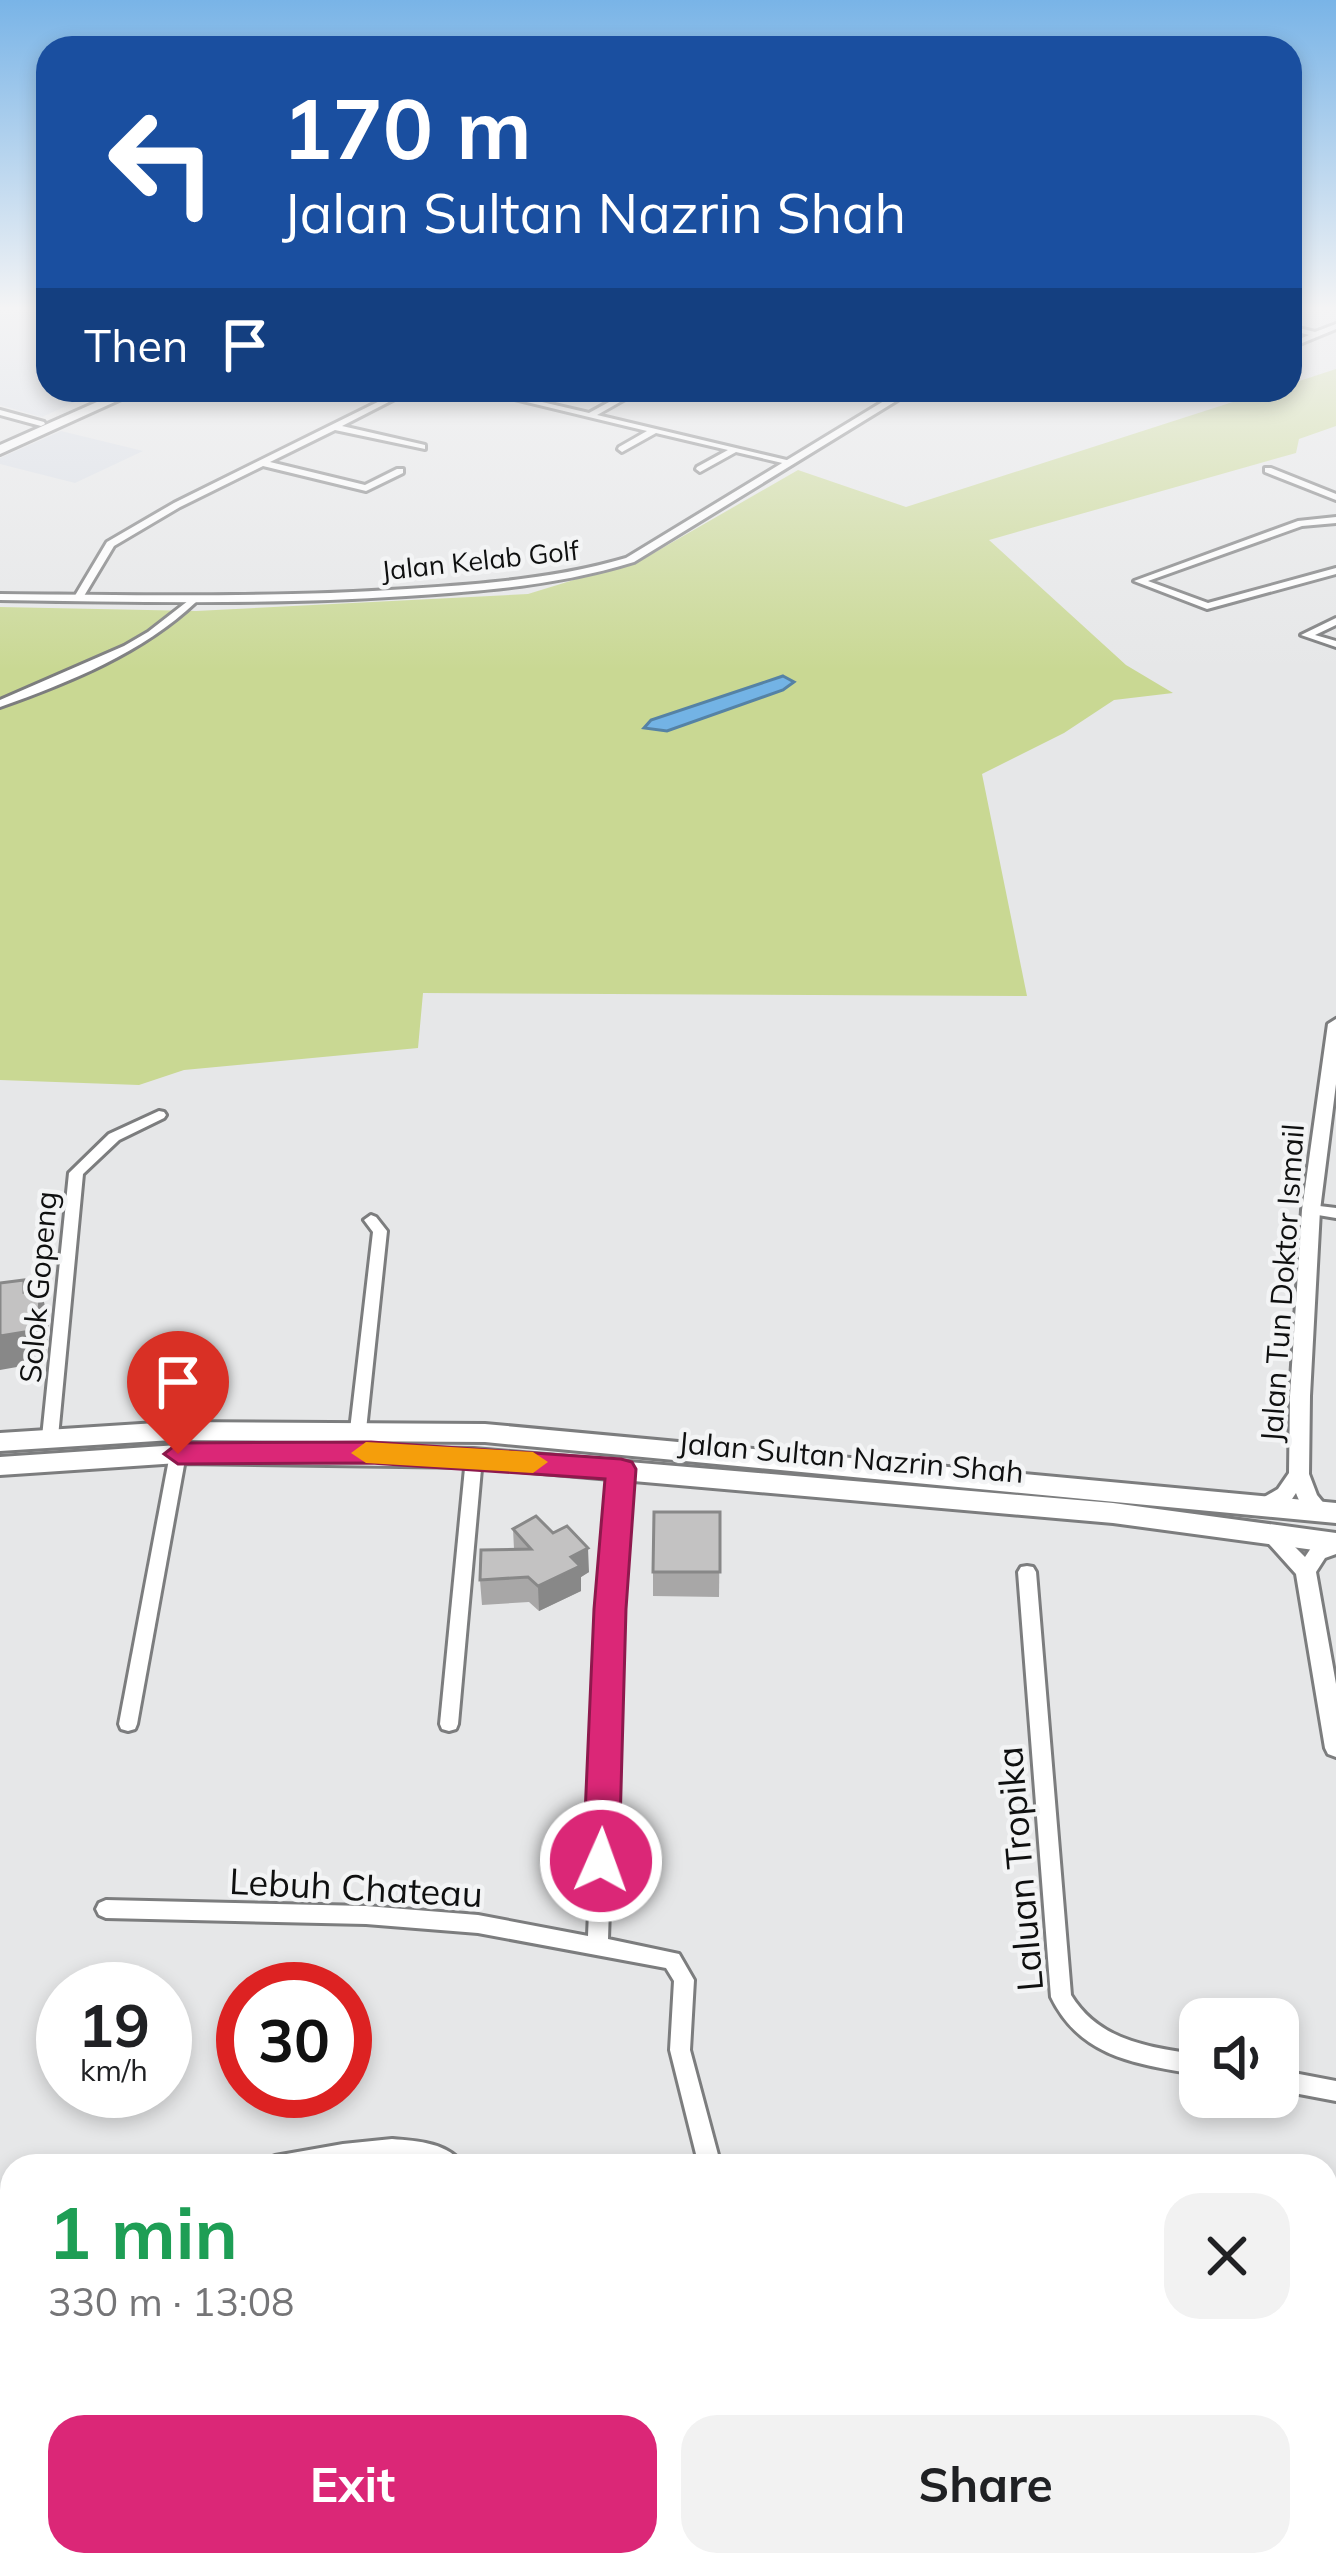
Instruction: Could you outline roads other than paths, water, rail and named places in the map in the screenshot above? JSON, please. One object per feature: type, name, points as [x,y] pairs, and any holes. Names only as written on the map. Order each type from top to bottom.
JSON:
[{"type":"main road","points":[[0,446],[31,429]]},
{"type":"main road","points":[[0,446],[41,429]]},
{"type":"main road","name":"Jalan Sultan Nazrin Shah","points":[[0,1442],[358,1430],[564,1437],[1328,1512]]},
{"type":"main road","name":"Jalan Sultan Nazrin Shah","points":[[0,1466],[178,1454],[474,1457],[1113,1513],[1336,1544]]},
{"type":"street","points":[[78,599],[110,544],[331,429]]},
{"type":"street","points":[[344,429],[422,447]]},
{"type":"street","points":[[651,429],[791,462]]},
{"type":"street","name":"Jalan Kelab Golf","points":[[0,599],[339,598],[539,583],[591,573],[630,560],[845,429]]},
{"type":"street","points":[[622,449],[655,430]]},
{"type":"street","points":[[700,469],[735,449]]},
{"type":"street","points":[[262,463],[361,488],[400,471]]},
{"type":"street","points":[[1268,470],[1336,497]]},
{"type":"street","points":[[1336,520],[1301,523],[1139,581],[1207,606],[1336,572]]},
{"type":"street","points":[[76,670],[164,616],[177,599]]},
{"type":"street","points":[[0,704],[176,617],[193,600]]},
{"type":"street","points":[[1336,621],[1306,635],[1336,644]]},
{"type":"street","name":"Jalan Tun Doktor Ismail","points":[[1328,1512],[1307,1499],[1299,1474],[1311,1210],[1336,1024]]},
{"type":"street","name":"Solok Gopeng","points":[[50,1437],[76,1173],[114,1137],[159,1115]]},
{"type":"street","points":[[1311,1210],[1336,1213]]},
{"type":"street","points":[[358,1430],[380,1231],[370,1220]]},
{"type":"street","points":[[128,1724],[178,1454]]},
{"type":"street","points":[[449,1724],[474,1457]]},
{"type":"street","points":[[598,1945],[610,1609],[621,1469]]},
{"type":"street","name":"Jalan Tun Doktor Ismail","points":[[1267,1505],[1285,1494],[1299,1474]]},
{"type":"street","points":[[1270,1534],[1306,1571],[1336,1748]]},
{"type":"street","points":[[1306,1571],[1318,1553],[1336,1544]]},
{"type":"street","name":"Laluan Tropika","points":[[1028,1572],[1061,1996],[1069,2015],[1110,2046],[1179,2061]]},
{"type":"street","name":"Lebuh Chateau","points":[[106,1910],[367,1915],[478,1924],[672,1960],[684,1980],[680,2050],[707,2154]]},
{"type":"street","points":[[1299,2084],[1336,2091]]},
{"type":"street","points":[[362,2154],[412,2147],[439,2154]]},
{"type":"water","points":[[783,676],[794,682],[783,690],[667,731],[644,728],[651,720]]}]
